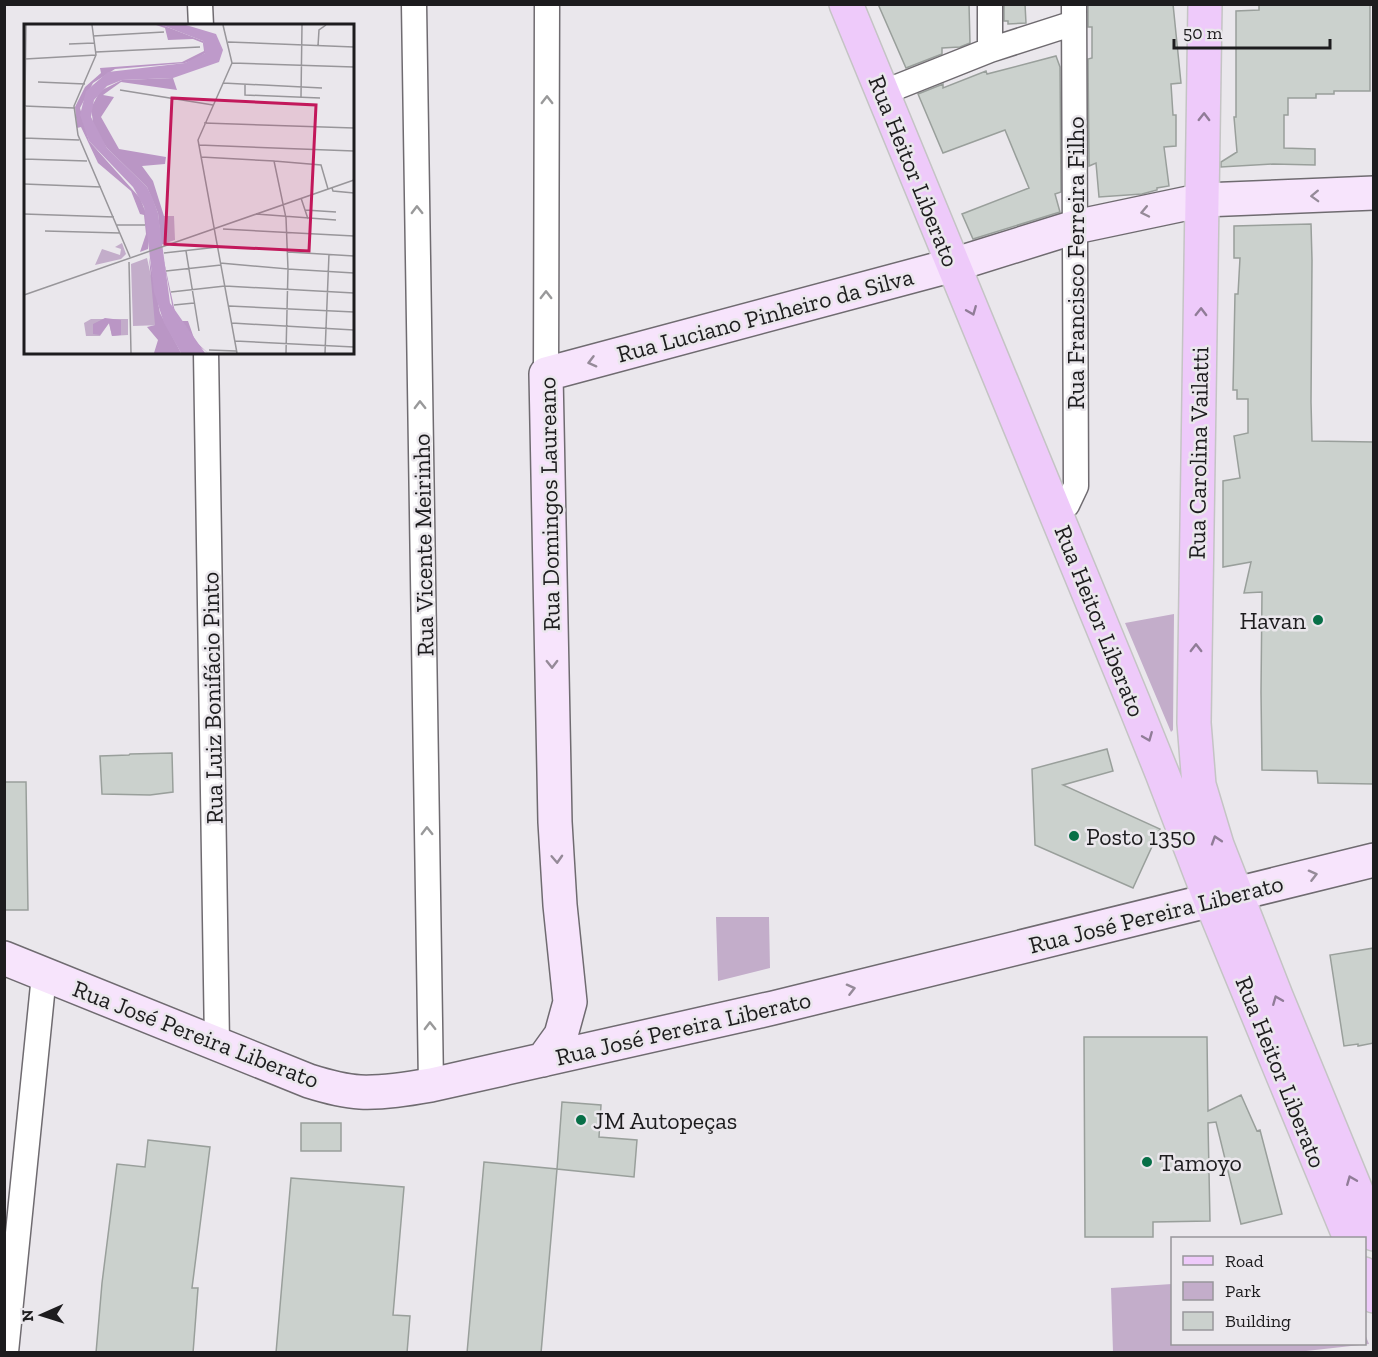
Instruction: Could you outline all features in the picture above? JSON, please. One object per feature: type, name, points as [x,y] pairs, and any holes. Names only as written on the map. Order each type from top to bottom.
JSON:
[{"type":"main road","name":"Rua Heitor Liberato","points":[[846,4],[1162,773],[1280,1007],[1374,1234]]},
{"type":"main road","name":"Rua Carolina Vailatti","points":[[1205,4],[1194,723],[1199,785],[1217,845],[1224,898]]},
{"type":"main road","name":"Rua Luciano Pinheiro da Silva","points":[[546,374],[953,265],[1075,227],[1203,200],[1374,194]]},
{"type":"main road","name":"Rua Domingos Laureano","points":[[543,1060],[561,1035],[570,1002],[560,905],[555,822],[546,374]]},
{"type":"main road","name":"Rua José Pereira Liberato","points":[[4,958],[309,1081],[359,1092],[381,1092],[431,1084],[774,1008],[1374,860]]},
{"type":"main road","name":"Rua Heitor Liberato","points":[[1224,898],[1349,1237]]},
{"type":"main road","name":"Rua Domingos Laureano","points":[[570,1002],[588,1034],[610,1044]]},
{"type":"main road","points":[[1366,1276],[1374,1296]]},
{"type":"street","points":[[200,4],[201,24]]},
{"type":"street","name":"Rua Vicente Meirinho","points":[[414,4],[431,1084]]},
{"type":"street","name":"Rua Domingos Laureano","points":[[546,374],[548,4]]},
{"type":"street","points":[[990,4],[990,50]]},
{"type":"street","points":[[882,93],[1074,14]]},
{"type":"street","name":"Rua Francisco Ferreira Filho","points":[[1055,513],[1067,505],[1076,486],[1074,14]]},
{"type":"street","name":"Rua Luiz Bonifácio Pinto","points":[[206,354],[217,1044]]},
{"type":"street","points":[[6,1353],[44,975]]},
{"type":"green space","points":[[1174,614],[1173,730],[1171,732],[1125,623]]},
{"type":"green space","points":[[716,917],[769,917],[770,968],[718,981]]},
{"type":"green space","points":[[1171,1284],[1171,1345],[1360,1345],[1297,1352],[1113,1352],[1111,1288]]},
{"type":"building","points":[[878,4],[969,4],[970,43],[960,47],[942,48],[942,54],[906,68]]},
{"type":"building","points":[[1004,4],[1025,4],[1026,23],[1008,24],[1008,21],[1004,21]]},
{"type":"building","points":[[1088,4],[1173,4],[1181,83],[1171,84],[1173,115],[1176,115],[1176,146],[1164,147],[1169,186],[1142,194],[1099,197],[1096,163],[1089,166],[1088,59],[1092,58],[1092,27],[1088,27]]},
{"type":"building","points":[[1259,4],[1370,4],[1370,91],[1334,91],[1334,94],[1316,94],[1316,98],[1288,98],[1288,115],[1284,115],[1284,148],[1315,149],[1315,165],[1273,164],[1221,167],[1221,162],[1237,152],[1234,117],[1236,117],[1236,11],[1259,10]]},
{"type":"building","points":[[1056,56],[1060,67],[1061,192],[1055,194],[1060,212],[973,239],[962,214],[1029,188],[1005,130],[943,153],[918,94],[943,84],[943,88],[986,71],[987,74]]},
{"type":"building","points":[[1311,224],[1312,441],[1374,442],[1374,784],[1318,783],[1317,771],[1262,770],[1262,592],[1244,593],[1251,562],[1223,567],[1223,481],[1240,478],[1234,436],[1248,433],[1248,399],[1237,399],[1237,390],[1233,390],[1235,294],[1238,294],[1240,258],[1234,258],[1234,226]]},
{"type":"building","points":[[1107,749],[1113,771],[1063,785],[1160,829],[1133,888],[1035,845],[1032,769]]},
{"type":"building","points":[[172,753],[173,792],[150,795],[102,794],[100,756]]},
{"type":"building","points":[[4,782],[26,782],[28,910],[4,910]]},
{"type":"building","points":[[1374,948],[1374,1043],[1344,1046],[1330,955]]},
{"type":"building","name":"Tamoyo","points":[[1084,1037],[1207,1037],[1208,1111],[1241,1095],[1257,1131],[1260,1130],[1282,1214],[1241,1224],[1216,1122],[1208,1123],[1210,1221],[1153,1222],[1153,1237],[1085,1237]]},
{"type":"building","points":[[562,1102],[601,1105],[599,1137],[637,1140],[634,1177],[557,1169]]},
{"type":"building","points":[[301,1123],[341,1123],[341,1151],[301,1151]]},
{"type":"building","points":[[148,1140],[210,1147],[192,1288],[198,1288],[193,1353],[96,1353],[117,1164],[145,1167]]},
{"type":"building","points":[[484,1162],[557,1169],[541,1353],[467,1353]]},
{"type":"building","points":[[291,1178],[404,1187],[393,1315],[410,1316],[407,1353],[276,1353]]},
{"type":"place","name":"Havan","points":[[1318,620]]},
{"type":"place","name":"Posto 1350","points":[[1074,836]]},
{"type":"place","name":"JM Autopeças","points":[[581,1120]]},
{"type":"place","name":"Tamoyo","points":[[1147,1162]]}]
